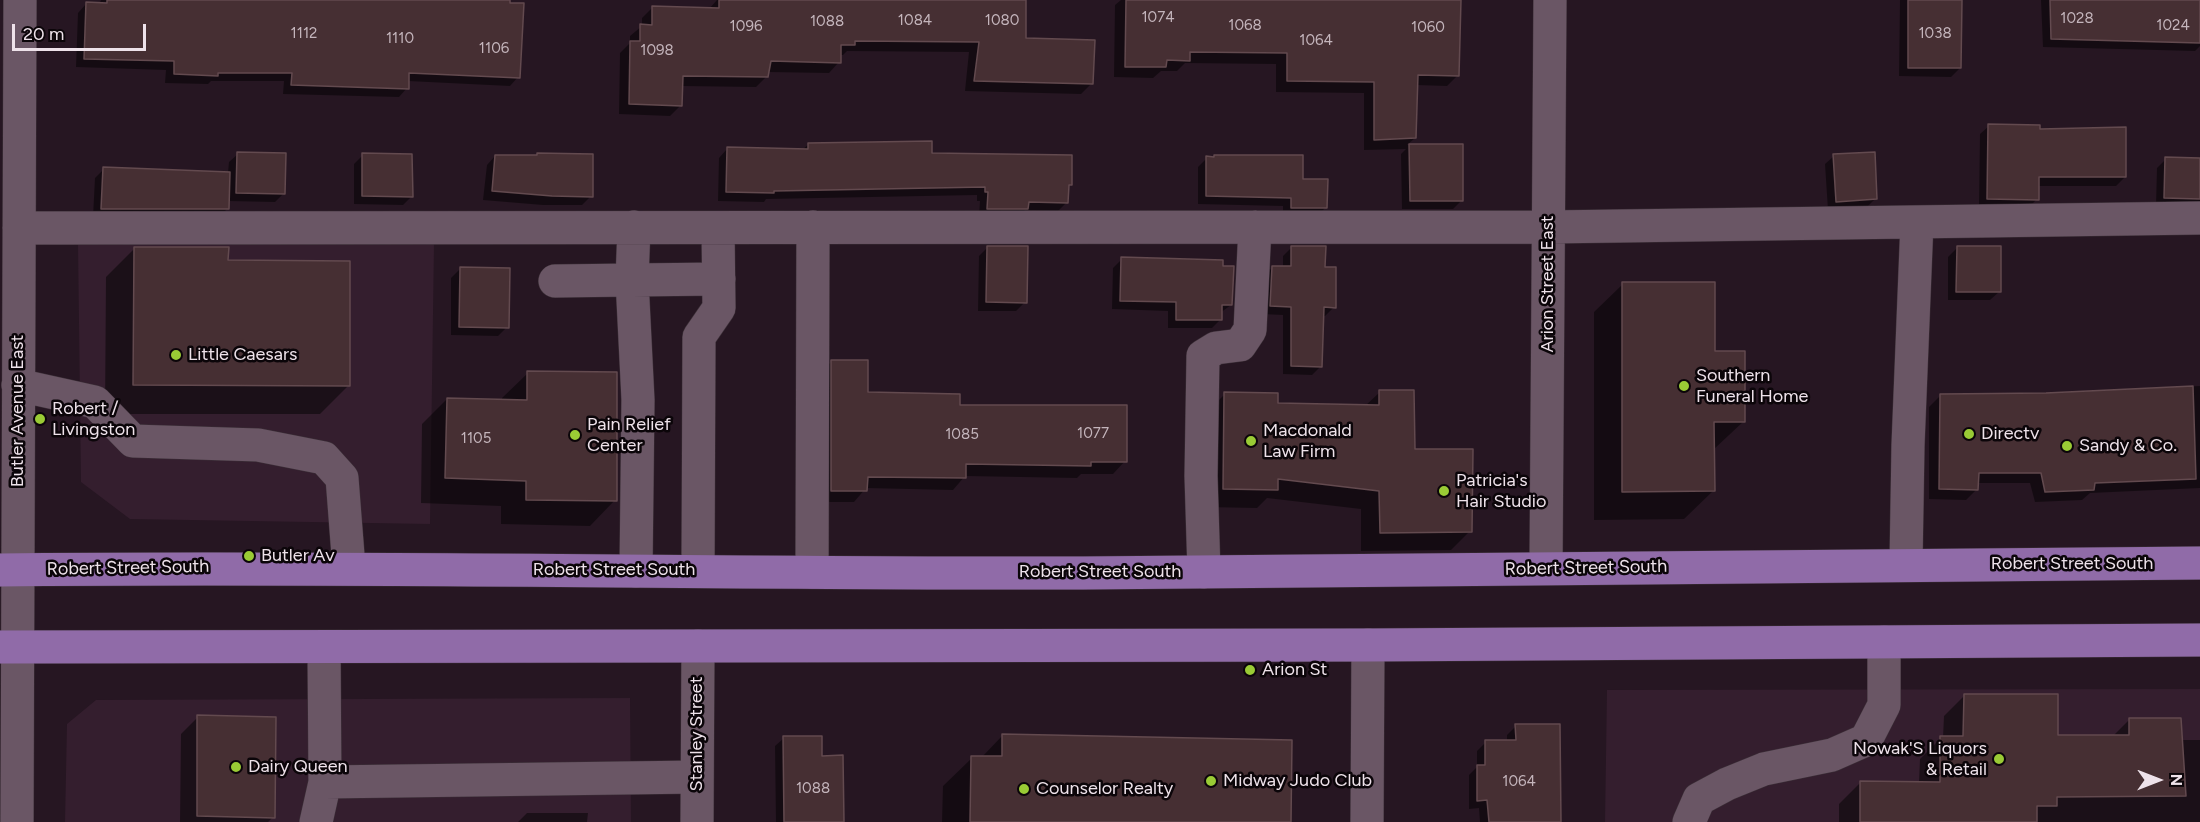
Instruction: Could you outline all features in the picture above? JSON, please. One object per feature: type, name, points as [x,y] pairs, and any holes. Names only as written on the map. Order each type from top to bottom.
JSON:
[{"type":"main road","name":"Robert Street South","points":[[9,570],[175,567],[1084,573],[2200,563]]},
{"type":"main road","points":[[9,647],[1368,645],[2200,640]]},
{"type":"street","name":"Butler Avenue East","points":[[17,822],[9,647],[9,570],[18,385],[21,0]]},
{"type":"street","name":"Arion Street East","points":[[1546,568],[1550,0]]},
{"type":"street","points":[[19,228],[1548,227],[2200,218]]},
{"type":"street","points":[[1906,564],[1908,445],[1917,222]]},
{"type":"street","points":[[634,227],[632,280],[638,400],[636,570]]},
{"type":"street","points":[[812,572],[813,227]]},
{"type":"street","points":[[1204,572],[1201,476],[1203,356],[1216,348],[1240,345],[1250,330],[1255,227]]},
{"type":"street","points":[[698,570],[699,337],[719,308],[718,228]]},
{"type":"street","points":[[555,281],[719,279]]},
{"type":"street","points":[[18,385],[95,402],[134,441],[258,445],[324,458],[342,478],[349,568]]},
{"type":"street","points":[[1689,822],[1699,799],[1727,784],[1764,769],[1832,755],[1866,740],[1884,705],[1884,642]]},
{"type":"street","points":[[1367,822],[1368,645]]},
{"type":"street","name":"Stanley Street","points":[[697,822],[698,646]]},
{"type":"street","points":[[316,822],[325,782],[324,647]]},
{"type":"street","points":[[325,782],[697,777]]},
{"type":"shaded area","points":[[78,244],[434,244],[430,524],[130,519],[81,482]]},
{"type":"shaded area","points":[[2200,689],[2200,822],[1605,822],[1607,690]]},
{"type":"shaded area","points":[[630,698],[631,822],[65,822],[67,724],[96,700]]},
{"type":"building","points":[[107,0],[510,0],[510,3],[524,3],[520,78],[409,73],[409,89],[291,85],[292,73],[218,73],[218,76],[174,74],[174,61],[84,59],[86,2],[107,3]]},
{"type":"building","points":[[719,0],[1026,0],[1026,38],[1095,40],[1093,84],[974,81],[979,42],[855,41],[855,45],[841,45],[841,63],[771,61],[768,77],[683,76],[682,106],[629,104],[630,41],[640,41],[640,24],[652,25],[652,6],[719,8]]},
{"type":"building","points":[[1126,0],[1461,0],[1459,76],[1418,75],[1416,138],[1374,140],[1374,82],[1287,81],[1287,53],[1190,52],[1190,61],[1167,60],[1166,67],[1125,67]]},
{"type":"building","points":[[1908,0],[1962,0],[1961,68],[1908,68]]},
{"type":"building","points":[[2050,0],[2200,0],[2200,43],[2051,39]]},
{"type":"building","points":[[1988,124],[2040,125],[2040,129],[2126,127],[2126,177],[2039,177],[2039,200],[1987,199]]},
{"type":"building","points":[[932,141],[932,153],[1072,155],[1072,185],[1069,185],[1068,203],[1029,202],[1028,209],[987,209],[988,192],[985,192],[985,187],[774,191],[774,193],[726,192],[727,147],[808,149],[808,143]]},
{"type":"building","points":[[1409,144],[1463,144],[1463,201],[1410,201]]},
{"type":"building","points":[[237,152],[286,153],[285,194],[236,193]]},
{"type":"building","points":[[1875,152],[1877,199],[1836,202],[1833,154]]},
{"type":"building","points":[[362,153],[412,154],[413,197],[362,196]]},
{"type":"building","points":[[537,153],[593,154],[593,197],[492,191],[495,155],[537,155]]},
{"type":"building","points":[[1214,155],[1303,155],[1303,179],[1328,179],[1327,208],[1291,208],[1291,198],[1206,196],[1206,156],[1214,157]]},
{"type":"building","points":[[2165,157],[2200,158],[2200,199],[2164,198]]},
{"type":"building","points":[[103,167],[230,172],[229,209],[101,209]]},
{"type":"building","points":[[987,246],[1028,246],[1027,303],[986,302]]},
{"type":"building","points":[[1291,246],[1326,246],[1325,267],[1336,267],[1336,308],[1324,307],[1322,367],[1291,366],[1291,307],[1270,306],[1272,266],[1291,266]]},
{"type":"building","points":[[1957,246],[2001,246],[2001,292],[1956,292]]},
{"type":"building","points":[[134,247],[229,247],[228,260],[350,261],[350,386],[133,385]]},
{"type":"building","points":[[1121,257],[1223,260],[1223,266],[1234,266],[1232,305],[1222,305],[1222,320],[1176,320],[1176,302],[1120,301]]},
{"type":"building","points":[[460,267],[510,268],[509,328],[459,327]]},
{"type":"building","name":"Southern Funeral Home","points":[[1622,282],[1715,282],[1715,351],[1745,351],[1745,422],[1714,422],[1715,491],[1622,492]]},
{"type":"building","points":[[831,360],[868,360],[868,392],[960,394],[960,405],[1127,405],[1127,462],[1091,462],[1091,466],[966,464],[966,478],[868,477],[867,491],[831,491]]},
{"type":"building","name":"Pain Relief Center","points":[[527,371],[617,372],[617,501],[526,500],[526,481],[445,478],[447,398],[527,400]]},
{"type":"building","points":[[2193,386],[2196,479],[2095,483],[2094,490],[2045,492],[2041,473],[1979,473],[1978,490],[1939,489],[1940,394],[2046,393]]},
{"type":"building","points":[[1379,390],[1414,390],[1415,449],[1473,449],[1472,532],[1380,533],[1379,491],[1278,479],[1278,490],[1223,489],[1224,392],[1278,393],[1278,403],[1379,405]]},
{"type":"building","name":"Nowak'S Liquors & Retail","points":[[1964,694],[2058,694],[2058,735],[2129,735],[2129,718],[2181,718],[2186,796],[2057,797],[2057,806],[2037,806],[2037,822],[1860,822],[1860,781],[1940,782],[1940,736],[1963,736]]},
{"type":"building","name":"Dairy Queen","points":[[197,715],[276,717],[275,818],[197,816]]},
{"type":"building","points":[[1515,724],[1560,724],[1561,822],[1489,822],[1487,800],[1477,801],[1477,765],[1485,765],[1485,740],[1516,740]]},
{"type":"building","points":[[1002,734],[1292,740],[1291,822],[970,822],[971,756],[1002,756]]},
{"type":"building","points":[[783,736],[822,736],[822,756],[843,755],[844,822],[784,822]]},
{"type":"place","name":"Little Caesars","points":[[176,355]]},
{"type":"place","name":"Southern Funeral Home","points":[[1684,386]]},
{"type":"place","name":"Robert / Livingston","points":[[40,419]]},
{"type":"place","name":"Directv","points":[[1969,434]]},
{"type":"place","name":"Pain Relief Center","points":[[575,435]]},
{"type":"place","name":"Macdonald Law Firm","points":[[1251,441]]},
{"type":"place","name":"Sandy & Co.","points":[[2067,446]]},
{"type":"place","name":"Patricia's Hair Studio","points":[[1444,491]]},
{"type":"place","name":"Butler Av","points":[[249,556]]},
{"type":"place","name":"Arion St","points":[[1250,670]]},
{"type":"place","name":"Nowak'S Liquors & Retail","points":[[1999,759]]},
{"type":"place","name":"Dairy Queen","points":[[236,767]]},
{"type":"place","name":"Midway Judo Club","points":[[1211,781]]},
{"type":"place","name":"Counselor Realty","points":[[1024,789]]}]
